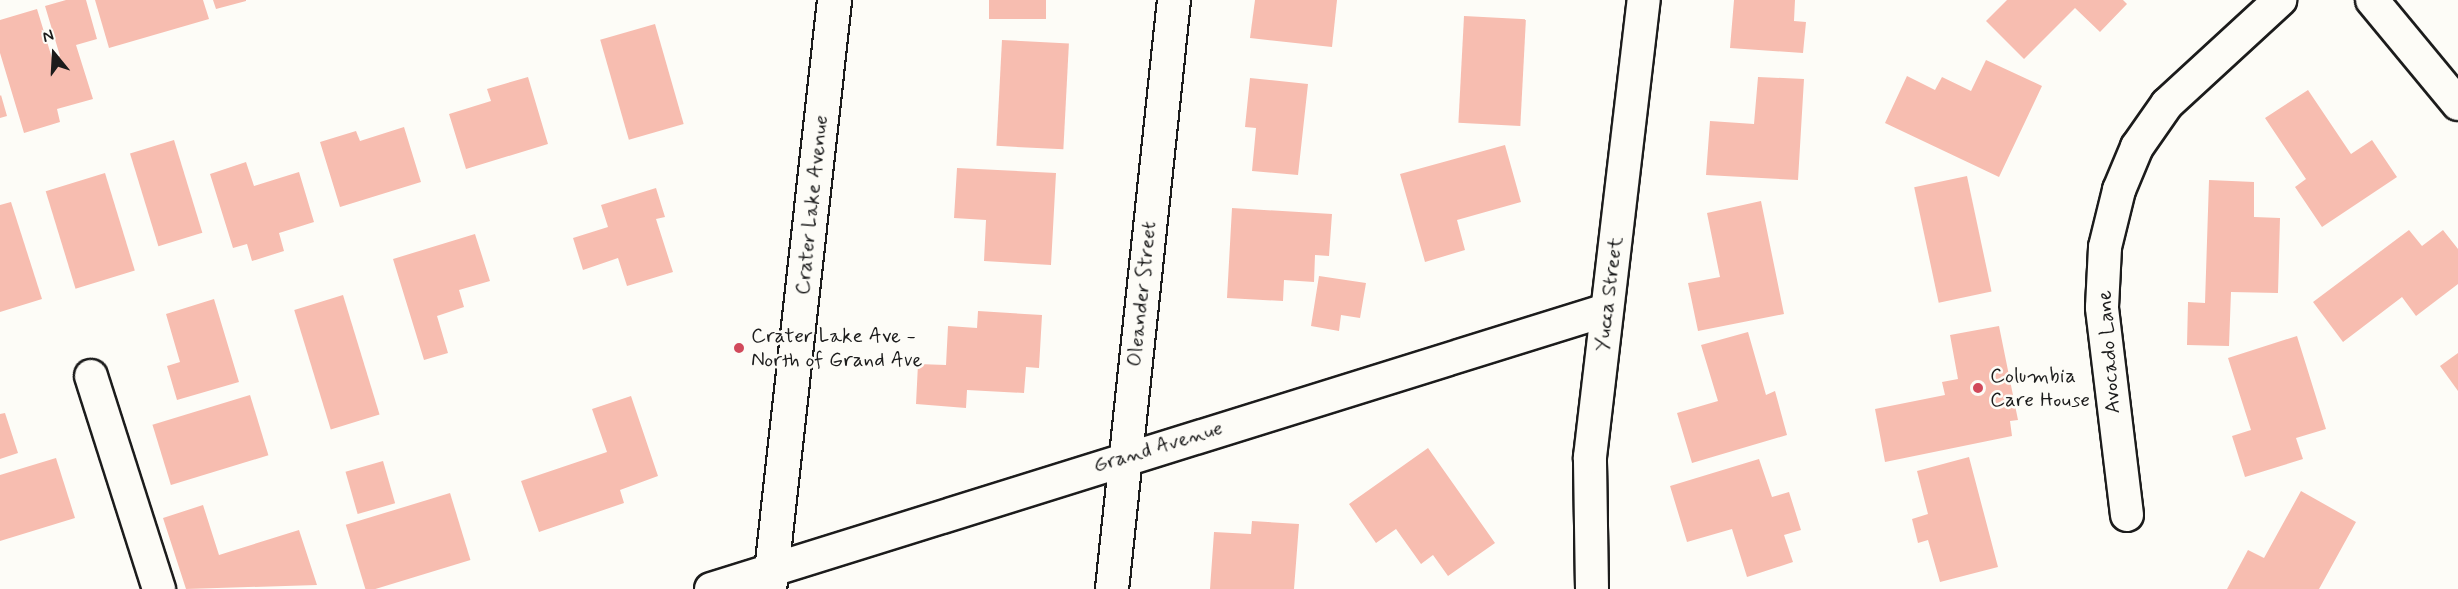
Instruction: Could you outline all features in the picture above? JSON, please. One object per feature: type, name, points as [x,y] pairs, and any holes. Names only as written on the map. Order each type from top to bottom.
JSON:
[{"type":"main road","name":"Crater Lake Avenue","points":[[771,579],[834,0]]},
{"type":"street","name":"Oleander Street","points":[[1112,589],[1174,0]]},
{"type":"street","name":"Yucca Street","points":[[1592,589],[1590,456],[1644,0]]},
{"type":"street","name":"Avocado Lane","points":[[2127,515],[2102,307],[2105,247],[2119,190],[2137,147],[2167,104],[2280,0]]},
{"type":"street","points":[[2372,0],[2458,104]]},
{"type":"street","name":"Grand Avenue","points":[[711,589],[771,579],[1125,456],[1606,310]]},
{"type":"street","points":[[91,376],[159,589]]},
{"type":"building","points":[[66,0],[86,0],[97,39],[76,45],[93,99],[57,109],[60,122],[24,133],[0,53],[0,20],[37,9],[52,58],[60,56],[45,6]]},
{"type":"building","points":[[95,0],[203,0],[209,19],[109,48]]},
{"type":"building","points":[[213,0],[246,0],[246,1],[216,9]]},
{"type":"building","points":[[989,0],[1046,0],[1046,19],[989,19]]},
{"type":"building","points":[[1255,0],[1337,0],[1332,47],[1250,38]]},
{"type":"building","points":[[1734,0],[1795,0],[1794,21],[1806,22],[1803,53],[1730,48]]},
{"type":"building","points":[[2007,0],[2123,0],[2127,4],[2100,32],[2075,8],[2024,59],[1986,21]]},
{"type":"building","points":[[1464,16],[1526,19],[1520,126],[1458,123]]},
{"type":"building","points":[[655,24],[684,124],[629,140],[600,40]]},
{"type":"building","points":[[1002,40],[1069,44],[1063,149],[996,146]]},
{"type":"building","points":[[1986,60],[2042,86],[1999,177],[1885,123],[1907,76],[1935,90],[1942,77],[1971,91]]},
{"type":"building","points":[[528,77],[548,144],[466,169],[449,114],[491,101],[487,89]]},
{"type":"building","points":[[1758,77],[1804,79],[1798,180],[1706,175],[1710,121],[1754,124]]},
{"type":"building","points":[[1250,78],[1308,84],[1298,175],[1252,171],[1256,128],[1245,127]]},
{"type":"building","points":[[2308,90],[2351,154],[2372,140],[2397,177],[2322,227],[2295,187],[2306,179],[2265,118]]},
{"type":"building","points":[[0,96],[7,116],[0,118]]},
{"type":"building","points":[[404,127],[421,182],[340,207],[320,142],[356,131],[360,141]]},
{"type":"building","points":[[174,140],[202,233],[158,246],[130,153]]},
{"type":"building","points":[[1505,145],[1521,202],[1457,220],[1465,250],[1425,262],[1400,174]]},
{"type":"building","points":[[246,162],[254,186],[299,172],[314,222],[279,233],[284,251],[252,261],[247,244],[233,248],[210,174]]},
{"type":"building","points":[[957,168],[1056,173],[1051,265],[984,261],[986,220],[954,218]]},
{"type":"building","points":[[105,173],[135,271],[76,289],[46,191]]},
{"type":"building","points":[[1967,176],[1992,291],[1939,303],[1914,187]]},
{"type":"building","points":[[2209,180],[2254,182],[2254,217],[2280,218],[2278,293],[2231,292],[2229,346],[2187,345],[2188,302],[2205,303]]},
{"type":"building","points":[[656,188],[665,217],[656,219],[673,272],[627,286],[618,258],[583,270],[573,238],[608,227],[601,205]]},
{"type":"building","points":[[1761,201],[1784,314],[1698,331],[1688,283],[1720,277],[1707,213]]},
{"type":"building","points":[[11,202],[42,299],[0,312],[0,205]]},
{"type":"building","points":[[1232,208],[1332,214],[1329,256],[1315,255],[1314,282],[1284,280],[1283,301],[1227,298]]},
{"type":"building","points":[[2409,230],[2422,246],[2443,230],[2458,249],[2458,284],[2416,316],[2402,297],[2343,342],[2313,302]]},
{"type":"building","points":[[475,234],[490,281],[459,290],[464,307],[437,316],[448,353],[424,360],[393,259]]},
{"type":"building","points":[[1319,276],[1366,283],[1360,318],[1341,315],[1339,331],[1311,326]]},
{"type":"building","points":[[343,295],[380,415],[331,429],[294,310]]},
{"type":"building","points":[[214,299],[239,382],[177,400],[167,366],[180,362],[166,314]]},
{"type":"building","points":[[978,311],[1042,315],[1039,368],[1026,367],[1024,393],[967,390],[966,408],[916,404],[918,364],[946,365],[948,326],[977,328]]},
{"type":"building","name":"Columbia Care House","points":[[1999,326],[2018,420],[2010,421],[2012,436],[1885,462],[1875,409],[1945,395],[1942,382],[1958,379],[1950,335]]},
{"type":"building","points":[[1748,332],[1766,395],[1775,391],[1787,435],[1692,463],[1677,413],[1718,401],[1701,345]]},
{"type":"building","points":[[2297,336],[2326,429],[2296,438],[2303,459],[2245,477],[2232,436],[2251,430],[2228,358]]},
{"type":"building","points":[[2458,353],[2458,391],[2440,366]]},
{"type":"building","points":[[250,395],[268,455],[171,485],[152,425]]},
{"type":"building","points":[[631,396],[658,476],[620,490],[624,503],[539,532],[521,481],[607,452],[592,409]]},
{"type":"building","points":[[5,413],[18,453],[0,459],[0,414]]},
{"type":"building","points":[[1428,448],[1495,543],[1448,576],[1433,555],[1421,564],[1396,529],[1376,543],[1349,504]]},
{"type":"building","points":[[1969,457],[1998,567],[1940,582],[1928,540],[1918,543],[1912,519],[1928,514],[1917,471]]},
{"type":"building","points":[[56,458],[75,518],[0,541],[0,475]]},
{"type":"building","points":[[1759,459],[1772,497],[1789,492],[1801,530],[1784,535],[1793,562],[1747,577],[1732,529],[1687,542],[1670,486]]},
{"type":"building","points":[[383,461],[395,503],[358,514],[346,472]]},
{"type":"building","points":[[2301,491],[2356,522],[2319,589],[2227,589],[2248,550],[2264,558]]},
{"type":"building","points":[[450,493],[470,560],[375,589],[365,589],[346,525]]},
{"type":"building","points":[[203,505],[219,555],[299,530],[317,585],[186,589],[163,518]]},
{"type":"building","points":[[1252,521],[1299,524],[1294,589],[1210,589],[1214,532],[1251,534]]},
{"type":"place","name":"Crater Lake Ave - North of Grand Ave","points":[[739,348]]},
{"type":"place","name":"Columbia Care House","points":[[1978,388]]}]
